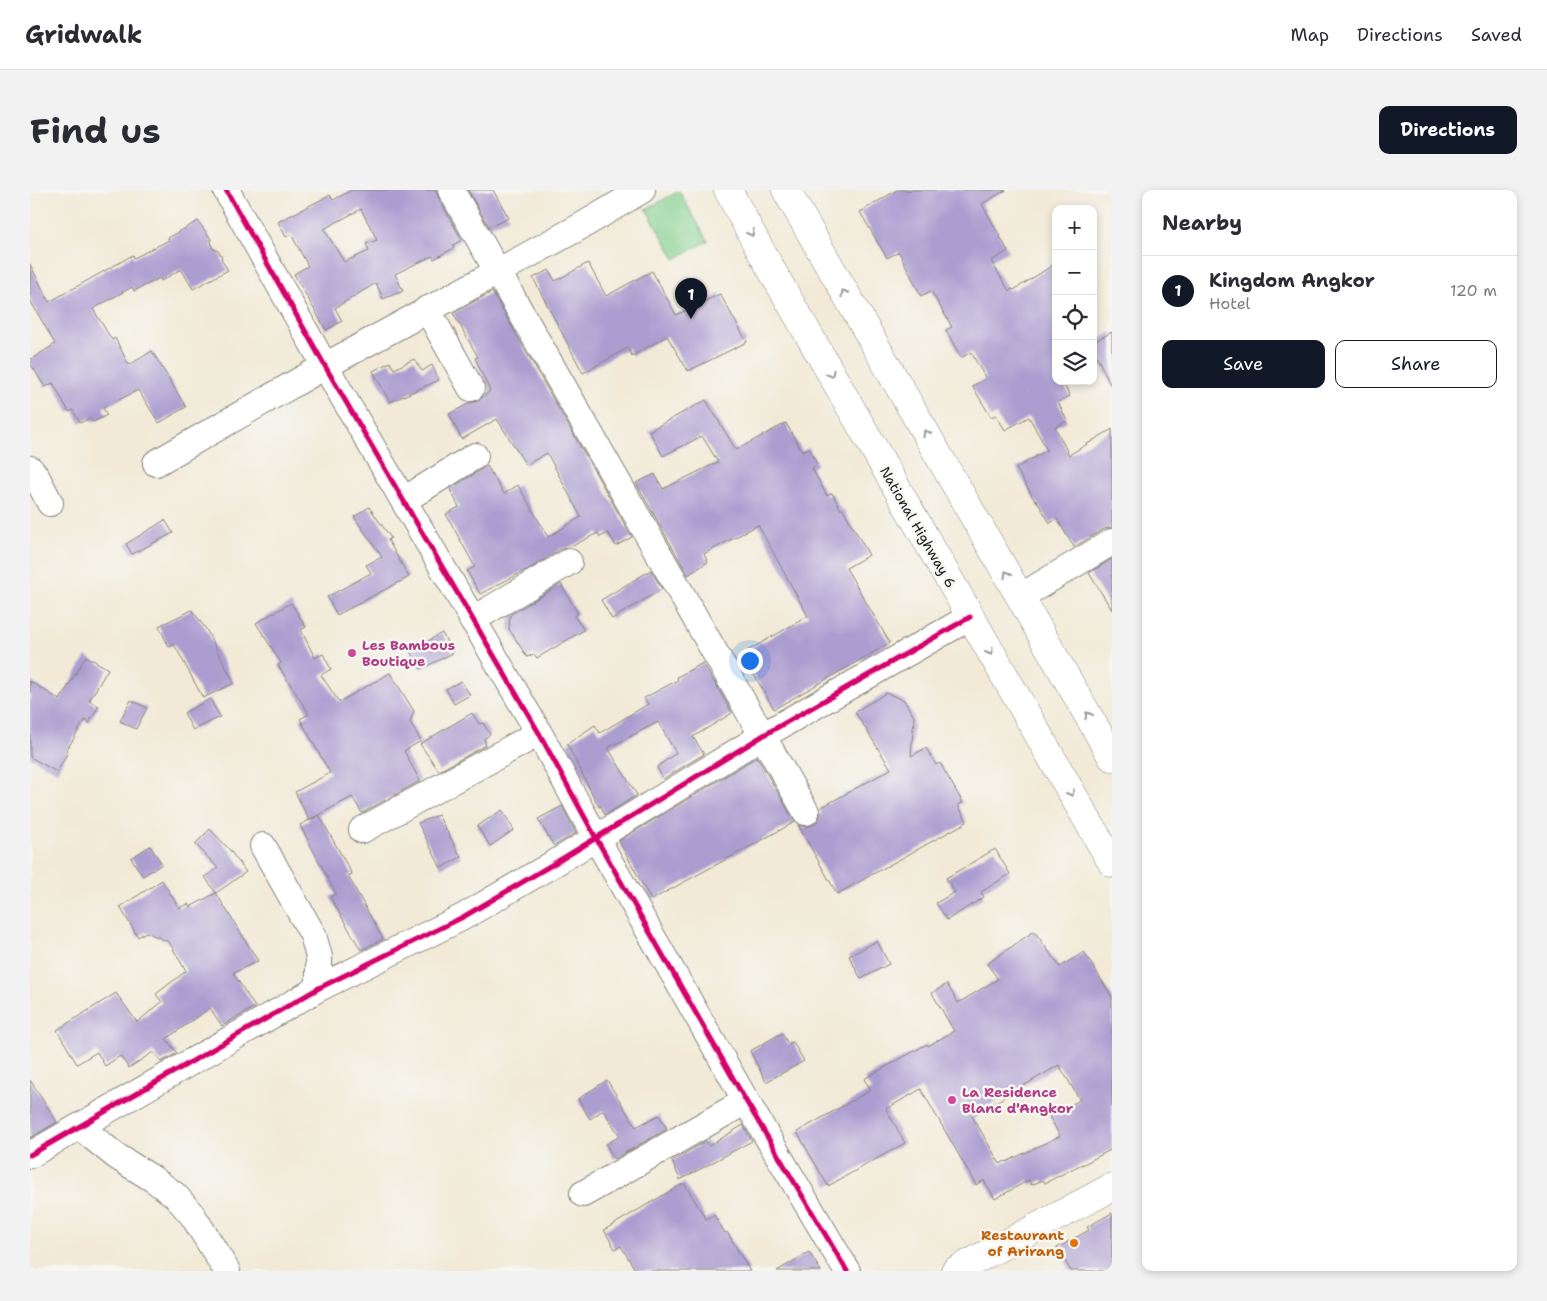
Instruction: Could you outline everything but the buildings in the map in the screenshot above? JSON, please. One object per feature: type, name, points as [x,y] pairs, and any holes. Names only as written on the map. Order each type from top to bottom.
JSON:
[{"type":"highway","name":"National Highway 6","points":[[728,190],[772,272],[1112,863]]},
{"type":"highway","points":[[786,190],[1112,757]]},
{"type":"highway","points":[[955,1271],[1112,1187]]},
{"type":"street","points":[[226,190],[325,366],[539,733],[596,838],[746,1101],[847,1271]]},
{"type":"street","points":[[451,190],[764,735],[806,812]]},
{"type":"street","points":[[156,463],[325,366],[642,190]]},
{"type":"street","points":[[427,309],[471,388]]},
{"type":"street","points":[[404,500],[475,456]]},
{"type":"street","points":[[30,469],[36,476],[50,503]]},
{"type":"street","points":[[1020,597],[1112,542]]},
{"type":"street","points":[[472,620],[570,562]]},
{"type":"street","points":[[30,1155],[318,988],[463,917],[764,735],[970,617]]},
{"type":"street","points":[[362,830],[539,733]]},
{"type":"street","points":[[263,846],[313,936],[319,957],[318,988]]},
{"type":"street","points":[[584,1194],[746,1101]]},
{"type":"street","points":[[80,1127],[116,1156],[174,1195],[193,1216],[227,1271]]},
{"type":"green space","points":[[679,191],[708,241],[675,259],[646,209]]},
{"type":"cycle path","points":[[226,190],[325,366],[539,733],[596,838],[746,1101],[847,1271]]},
{"type":"cycle path","points":[[30,1155],[319,988],[463,917],[764,735],[970,617]]},
{"type":"place","name":"Kingdom Angkor","points":[[691,319]]},
{"type":"place","name":"Les Bambous Boutique","points":[[352,653]]},
{"type":"place","name":"La Residence Blanc d'Angkor","points":[[952,1100]]},
{"type":"place","name":"Restaurant of Arirang","points":[[1074,1243]]}]
